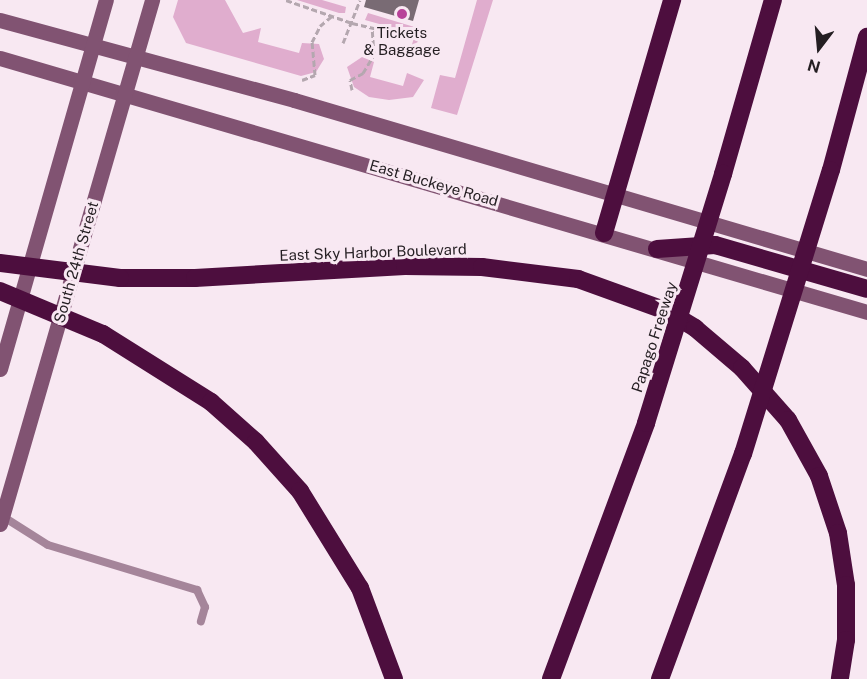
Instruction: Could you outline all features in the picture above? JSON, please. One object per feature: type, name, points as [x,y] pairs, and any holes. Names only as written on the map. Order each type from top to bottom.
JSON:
[{"type":"highway","points":[[604,233],[672,0]]},
{"type":"highway","name":"Papago Freeway","points":[[551,679],[646,423],[723,174],[772,0]]},
{"type":"highway","points":[[660,679],[742,454],[831,170],[867,37]]},
{"type":"highway","points":[[657,249],[715,245],[867,289]]},
{"type":"highway","name":"East Sky Harbor Boulevard","points":[[0,263],[120,278],[195,278],[405,266],[482,267],[578,279],[667,311],[695,328],[742,368],[788,420],[819,476],[838,533],[844,568],[847,613],[840,679]]},
{"type":"highway","points":[[0,291],[103,334],[211,402],[256,442],[300,490],[360,588],[393,679]]},
{"type":"main road","points":[[0,369],[106,0]]},
{"type":"main road","name":"South 24th Street","points":[[1,520],[152,0]]},
{"type":"main road","points":[[0,20],[136,56],[867,268]]},
{"type":"main road","name":"East Buckeye Road","points":[[0,58],[604,233],[867,312]]},
{"type":"lane","points":[[1,520],[48,545],[197,590],[205,607],[201,621]]},
{"type":"path","points":[[286,0],[352,23],[412,37]]},
{"type":"path","points":[[343,43],[360,0]]},
{"type":"path","points":[[302,80],[315,75],[317,64],[312,49],[315,31],[333,15]]},
{"type":"path","points":[[352,90],[350,80],[363,73],[374,55],[372,28]]},
{"type":"shaded area","points":[[178,0],[225,0],[243,33],[261,28],[258,42],[299,53],[302,43],[319,44],[324,59],[316,72],[301,76],[186,43],[173,17]]},
{"type":"shaded area","points":[[297,0],[322,0],[346,7],[345,13],[339,13]]},
{"type":"shaded area","points":[[477,0],[493,0],[457,115],[431,108],[440,75],[455,78]]},
{"type":"shaded area","points":[[368,13],[421,29],[414,54],[411,48],[415,34],[365,20]]},
{"type":"shaded area","points":[[362,57],[374,62],[370,77],[403,86],[407,73],[424,80],[413,97],[389,100],[369,97],[354,87],[347,67]]},
{"type":"building","name":"Tickets & Baggage","points":[[366,0],[419,0],[413,21],[364,7]]},
{"type":"place","name":"Tickets & Baggage","points":[[402,14]]}]
